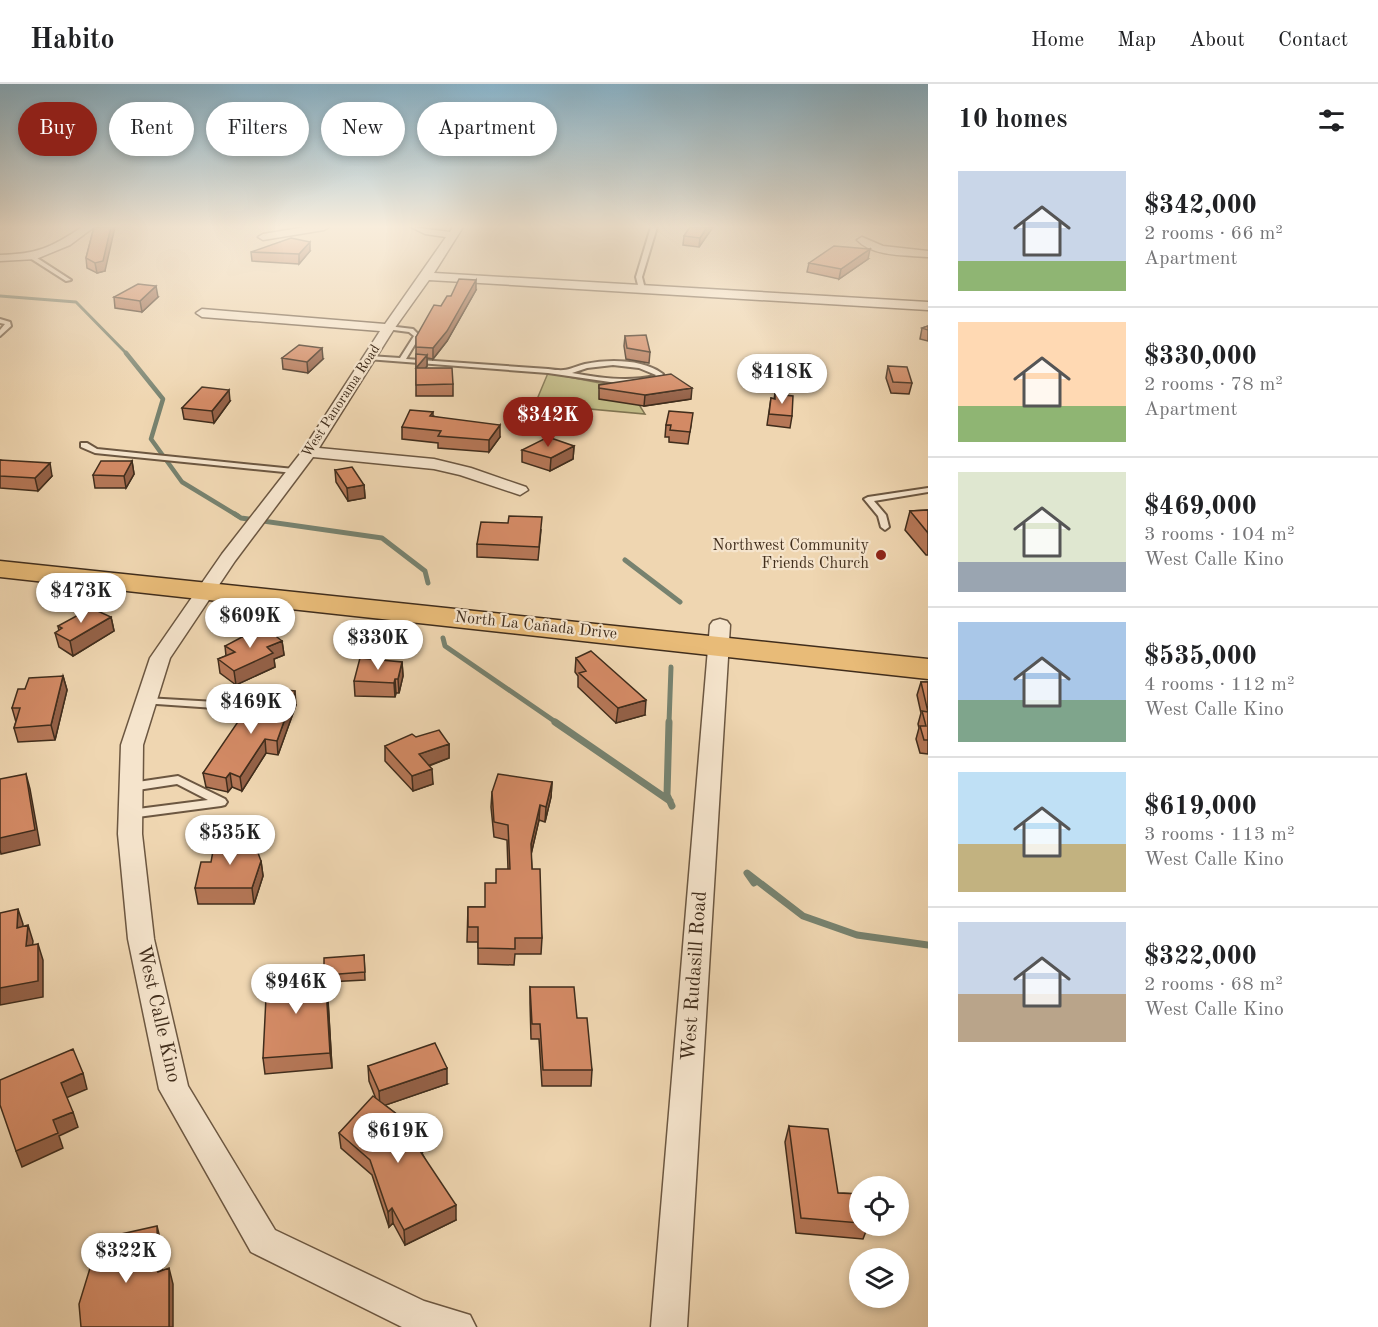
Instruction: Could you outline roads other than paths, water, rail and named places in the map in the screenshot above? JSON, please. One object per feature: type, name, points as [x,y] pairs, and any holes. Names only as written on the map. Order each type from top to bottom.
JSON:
[{"type":"main road","name":"North La Cañada Drive","points":[[0,549],[212,581],[720,635],[928,646]]},
{"type":"main road","name":"North La Cañada Drive","points":[[0,569],[212,581]]},
{"type":"main road","name":"North La Cañada Drive","points":[[720,635],[928,669]]},
{"type":"street","name":"West Panorama Road","points":[[212,581],[309,452],[388,328],[419,285]]},
{"type":"street","points":[[576,285],[928,306]]},
{"type":"street","points":[[202,313],[388,328]]},
{"type":"street","points":[[309,452],[434,464],[465,471],[520,490]]},
{"type":"street","name":"West Calle Kino","points":[[212,581],[160,658],[132,745],[130,834],[141,939],[174,1089],[263,1241],[421,1318],[458,1327]]},
{"type":"street","name":"West Rudasill Road","points":[[669,1327],[720,635]]},
{"type":"lane","points":[[641,285],[642,289]]},
{"type":"lane","points":[[0,321],[8,323],[8,326],[0,334]]},
{"type":"lane","points":[[388,328],[411,330],[417,336],[402,360]]},
{"type":"lane","points":[[369,358],[630,381],[658,378],[660,374],[643,368],[602,362],[571,370],[565,374]]},
{"type":"lane","points":[[84,445],[95,451],[294,471]]},
{"type":"lane","points":[[885,527],[882,515],[868,499],[928,490]]},
{"type":"lane","points":[[146,701],[251,707],[235,732]]},
{"type":"lane","points":[[130,814],[221,802],[177,780],[131,787]]},
{"type":"waterway","points":[[0,296],[76,302],[127,354]]},
{"type":"waterway","points":[[126,353],[163,399],[151,439],[182,482],[238,516]]},
{"type":"waterway","points":[[238,516],[382,538],[425,571],[428,583]]},
{"type":"waterway","points":[[625,560],[680,602]]},
{"type":"waterway","points":[[443,638],[445,646],[557,723]]},
{"type":"waterway","points":[[669,723],[671,667]]},
{"type":"waterway","points":[[555,722],[670,801]]},
{"type":"waterway","points":[[669,722],[667,795],[670,801]]},
{"type":"waterway","points":[[670,801],[672,806]]},
{"type":"waterway","points":[[754,883],[747,873],[803,916],[857,935],[928,945]]},
{"type":"place","name":"Northwest Community Friends Church","points":[[881,555]]}]
